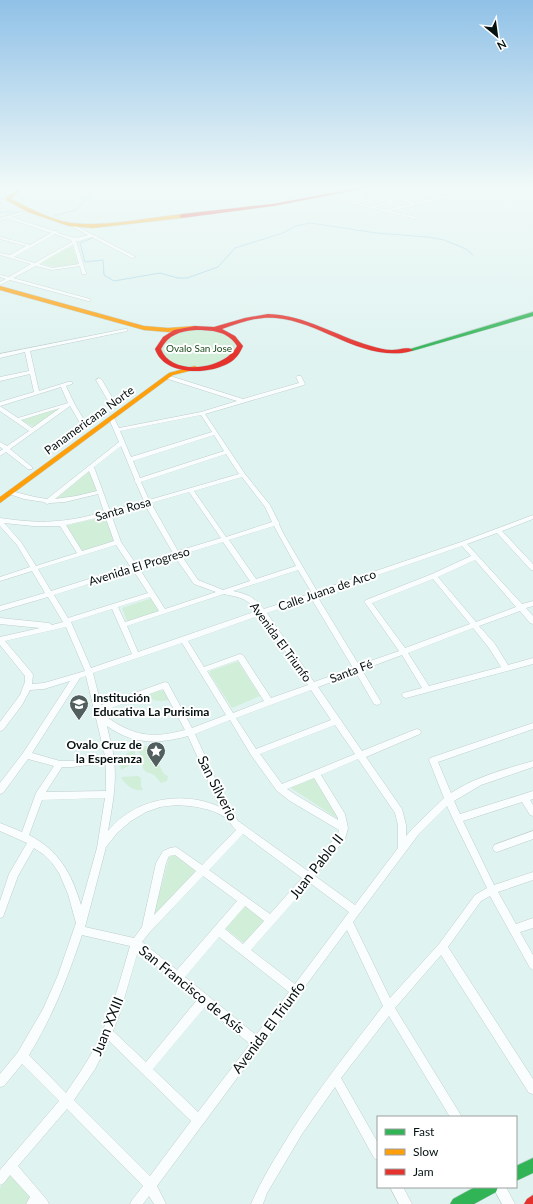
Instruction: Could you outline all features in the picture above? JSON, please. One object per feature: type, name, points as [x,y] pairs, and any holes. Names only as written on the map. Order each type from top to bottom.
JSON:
[{"type":"main road","points":[[0,288],[144,328],[168,330],[195,328],[214,329],[226,332],[237,339]]},
{"type":"main road","points":[[0,294],[74,315],[92,314]]},
{"type":"main road","points":[[214,329],[259,316],[285,317],[362,347],[383,352],[399,352],[418,348],[533,314]]},
{"type":"main road","points":[[195,328],[181,330],[169,335],[161,341],[158,349],[160,356],[168,362],[180,367],[195,368],[218,366],[230,360],[240,350],[240,346],[234,334],[238,323]]},
{"type":"main road","name":"Panamericana Norte","points":[[0,501],[167,377],[178,371],[195,368]]},
{"type":"main road","points":[[0,490],[28,470],[42,469]]},
{"type":"main road","points":[[517,1173],[533,1165]]},
{"type":"main road","points":[[458,1204],[489,1188]]},
{"type":"street","points":[[19,243],[30,246]]},
{"type":"street","points":[[10,257],[35,243]]},
{"type":"street","points":[[0,284],[68,243]]},
{"type":"street","points":[[74,243],[84,273]]},
{"type":"street","points":[[106,243],[134,257]]},
{"type":"street","points":[[0,254],[52,269],[81,265]]},
{"type":"street","points":[[0,276],[88,300]]},
{"type":"street","points":[[0,356],[125,330]]},
{"type":"street","points":[[26,350],[33,372],[37,393]]},
{"type":"street","points":[[0,379],[33,372]]},
{"type":"street","points":[[167,377],[243,401]]},
{"type":"street","points":[[117,430],[202,413],[302,384],[299,377]]},
{"type":"street","points":[[99,380],[114,406]]},
{"type":"street","points":[[0,404],[70,383]]},
{"type":"street","points":[[63,385],[71,404],[85,427]]},
{"type":"street","points":[[17,420],[71,404]]},
{"type":"street","points":[[0,454],[71,404]]},
{"type":"street","points":[[0,408],[33,431]]},
{"type":"street","points":[[202,413],[243,475],[268,506],[314,594],[377,702]]},
{"type":"street","name":"Avenida El Triunfo","points":[[112,419],[137,481],[176,555],[196,582],[223,592],[245,596],[252,600],[262,612],[399,812],[403,839],[401,851]]},
{"type":"street","points":[[129,460],[215,433]]},
{"type":"street","points":[[47,502],[122,442]]},
{"type":"street","points":[[0,444],[28,470]]},
{"type":"street","points":[[137,481],[228,452]]},
{"type":"street","points":[[91,466],[118,542],[163,612]]},
{"type":"street","name":"Santa Rosa","points":[[0,521],[62,525],[243,475]]},
{"type":"street","points":[[191,490],[254,582]]},
{"type":"street","points":[[10,493],[47,502],[70,500],[100,492]]},
{"type":"street","name":"Calle Juana de Arco","points":[[28,687],[44,686],[78,676],[498,530],[531,520]]},
{"type":"street","points":[[0,521],[12,534],[35,568],[68,622],[89,672],[110,759],[111,778],[110,794],[101,848],[80,926],[63,976],[47,1013],[22,1056],[1,1081]]},
{"type":"street","name":"Avenida El Progreso","points":[[0,609],[277,523]]},
{"type":"street","points":[[62,525],[81,554]]},
{"type":"street","points":[[498,530],[533,568]]},
{"type":"street","points":[[0,579],[118,542]]},
{"type":"street","points":[[463,543],[533,620]]},
{"type":"street","points":[[427,689],[403,651],[368,602],[434,576],[476,557]]},
{"type":"street","points":[[123,625],[300,567]]},
{"type":"street","points":[[434,576],[492,646],[506,668]]},
{"type":"street","points":[[0,728],[28,687],[30,681],[29,675],[1,641],[2,639],[55,626],[152,594]]},
{"type":"street","name":"Santa Fé","points":[[101,718],[114,728],[141,739],[172,737],[190,732],[533,603]]},
{"type":"street","points":[[114,606],[136,656]]},
{"type":"street","points":[[0,621],[55,626]]},
{"type":"street","points":[[183,639],[254,753],[280,788],[293,798],[344,828]]},
{"type":"street","points":[[203,670],[240,657],[269,702]]},
{"type":"street","points":[[406,696],[533,661]]},
{"type":"street","points":[[0,790],[26,755],[78,676]]},
{"type":"street","name":"San Silverio","points":[[99,709],[165,685],[190,732],[229,815],[242,829],[356,911]]},
{"type":"street","points":[[254,753],[336,721]]},
{"type":"street","points":[[533,726],[432,760],[457,819],[492,890],[533,965]]},
{"type":"street","points":[[280,788],[417,732]]},
{"type":"street","points":[[26,755],[60,764],[110,759]]},
{"type":"street","points":[[24,837],[39,796],[60,764]]},
{"type":"street","name":"Avenida El Triunfo","points":[[136,1204],[415,832],[448,800],[467,788],[495,776],[533,764]]},
{"type":"street","name":"Juan Pablo II","points":[[244,950],[309,877],[342,836],[344,828],[342,817],[315,773]]},
{"type":"street","points":[[39,796],[110,794]]},
{"type":"street","points":[[457,819],[533,795]]},
{"type":"street","points":[[524,798],[533,812]]},
{"type":"street","points":[[101,848],[109,835],[119,824],[138,812],[159,803],[189,801],[217,808],[229,815]]},
{"type":"street","points":[[0,827],[33,841],[49,852],[61,867],[70,884],[80,926]]},
{"type":"street","points":[[146,929],[242,829]]},
{"type":"street","points":[[497,848],[533,835]]},
{"type":"street","points":[[0,914],[14,874],[33,841]]},
{"type":"street","name":"Juan XXIII","points":[[0,1179],[67,1101],[91,1065],[107,1032],[136,943],[146,929],[164,854],[169,851],[176,851],[202,870]]},
{"type":"street","points":[[202,870],[270,920]]},
{"type":"street","points":[[258,1204],[263,1189],[298,1130],[335,1077],[389,1007],[442,947],[478,898],[492,890],[533,876]]},
{"type":"street","points":[[177,978],[244,900]]},
{"type":"street","points":[[348,922],[389,1007],[455,1116]]},
{"type":"street","points":[[513,930],[533,923]]},
{"type":"street","name":"San Francisco de Asís","points":[[80,926],[136,943],[256,1042]]},
{"type":"street","points":[[218,930],[295,991]]},
{"type":"street","points":[[442,947],[533,1089]]},
{"type":"street","points":[[146,1070],[204,1000]]},
{"type":"street","points":[[107,1032],[198,1120]]},
{"type":"street","points":[[22,1056],[150,1185],[160,1204]]},
{"type":"street","points":[[335,1077],[377,1152]]},
{"type":"street","points":[[10,1166],[37,1202]]},
{"type":"street","points":[[397,1188],[406,1204]]},
{"type":"street","points":[[500,1188],[509,1204]]},
{"type":"green space","points":[[72,246],[78,264],[54,267],[39,263]]},
{"type":"green space","name":"Ovalo San Jose","points":[[187,330],[216,330],[236,341],[234,356],[210,366],[187,367],[168,361],[160,347],[169,337]]},
{"type":"green space","points":[[63,407],[34,427],[21,420]]},
{"type":"green space","points":[[90,470],[97,491],[72,497],[54,499]]},
{"type":"green space","points":[[107,516],[117,541],[83,552],[65,526]]},
{"type":"green space","points":[[152,598],[160,611],[127,621],[122,608]]},
{"type":"green space","points":[[238,662],[260,696],[232,708],[210,674],[210,671]]},
{"type":"green space","points":[[159,690],[167,692],[171,700],[154,700],[146,694]]},
{"type":"green space","points":[[142,746],[153,747],[160,750],[161,755],[157,761],[164,774],[168,776],[167,781],[161,783],[155,776],[146,772],[142,764],[144,761],[137,749]]},
{"type":"green space","points":[[134,750],[138,761],[121,770],[120,767],[123,757]]},
{"type":"green space","points":[[138,776],[141,778],[141,786],[143,790],[136,790],[130,787],[121,777]]},
{"type":"green space","points":[[313,777],[340,820],[291,788],[291,786]]},
{"type":"green space","points":[[172,855],[175,855],[198,871],[155,915],[154,914],[169,858]]},
{"type":"green space","points":[[245,905],[265,920],[245,944],[224,927]]},
{"type":"green space","points":[[11,1172],[33,1197],[27,1204],[0,1204],[0,1188]]},
{"type":"waterway","points":[[80,243],[85,262],[103,260],[104,275],[114,281],[160,273],[178,278],[187,278],[218,267],[235,248],[250,243]]},
{"type":"waterway","points":[[452,243],[466,249],[473,255]]},
{"type":"traffic: fast","points":[[410,350],[533,314]]},
{"type":"traffic: fast","points":[[517,1173],[533,1165]]},
{"type":"traffic: fast","points":[[458,1204],[489,1188]]},
{"type":"traffic: slow","points":[[0,288],[144,328],[168,330],[195,328]]},
{"type":"traffic: slow","points":[[0,501],[171,374],[195,368]]},
{"type":"traffic: jam","points":[[214,329],[260,316],[276,316],[310,324],[358,345],[392,352],[410,350]]},
{"type":"traffic: jam","points":[[202,328],[224,331],[229,334],[240,346],[238,351],[226,362],[219,365],[202,368],[183,368],[175,366],[167,362],[161,355],[158,349],[161,343],[170,334],[182,330],[202,328]]},
{"type":"place","name":"Institución Educativa La Purisima","points":[[79,721]]},
{"type":"place","name":"Ovalo Cruz de la Esperanza","points":[[156,768]]}]
